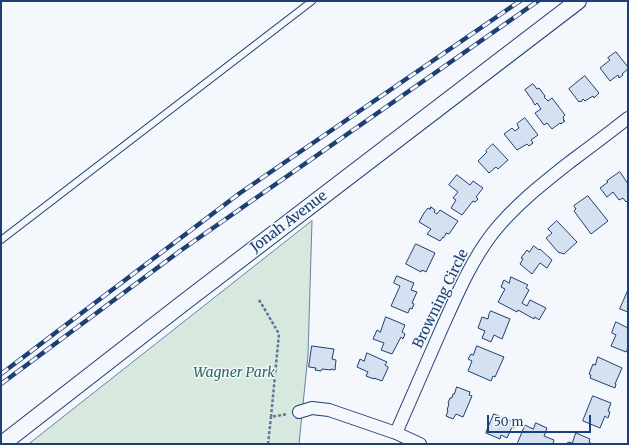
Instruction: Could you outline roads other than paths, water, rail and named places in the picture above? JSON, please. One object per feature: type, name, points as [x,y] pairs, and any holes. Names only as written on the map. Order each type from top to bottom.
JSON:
[{"type":"street","name":"Jonah Avenue","points":[[2,444],[182,304],[578,1]]},
{"type":"street","name":"Browning Circle","points":[[396,433],[465,277],[493,233],[512,211],[542,184],[628,118]]},
{"type":"street","points":[[299,412],[312,408],[329,410],[396,433],[420,444]]},
{"type":"lane","points":[[1,240],[312,1]]},
{"type":"railway","points":[[1,374],[240,193],[520,1]]},
{"type":"railway","points":[[1,384],[180,251],[538,1]]},
{"type":"park label","name":"Wagner Park","points":[[234,373]]}]
